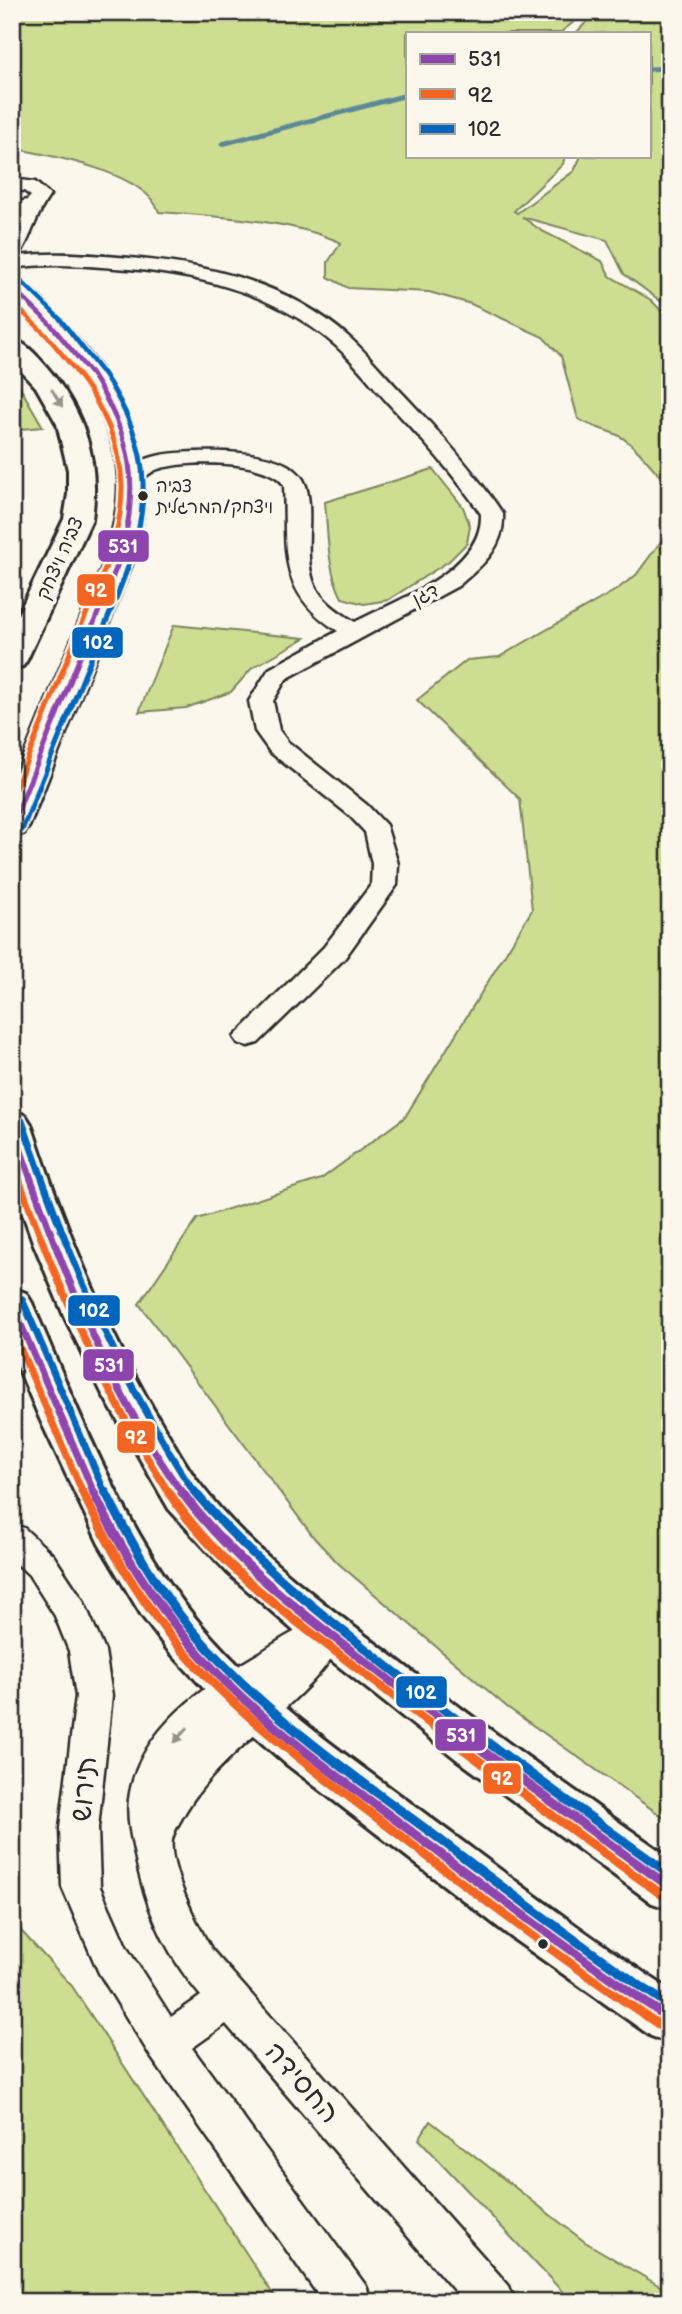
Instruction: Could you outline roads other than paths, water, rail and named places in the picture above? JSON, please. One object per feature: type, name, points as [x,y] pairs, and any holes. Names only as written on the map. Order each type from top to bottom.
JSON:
[{"type":"street","points":[[12,184],[29,186],[39,192],[40,199],[33,204],[12,209]]},
{"type":"street","points":[[17,244],[33,204]]},
{"type":"street","name":"דגן","points":[[17,244],[39,248],[64,258]]},
{"type":"street","name":"דגן","points":[[12,262],[64,258],[156,265],[212,274],[257,288],[285,301],[343,343],[421,424],[492,514],[494,526],[483,552],[450,581],[309,654],[277,674],[261,701],[262,717],[267,731],[279,747],[358,810],[377,830],[385,864],[384,885],[334,953],[248,1037]]},
{"type":"street","points":[[12,287],[66,344],[94,381],[121,429],[132,478],[129,521],[119,561],[12,826]]},
{"type":"street","name":"צביה ויצחק","points":[[12,347],[57,395],[69,419],[79,450],[83,495],[78,519],[12,660]]},
{"type":"street","points":[[125,443],[180,460]]},
{"type":"street","points":[[132,478],[142,468],[151,464],[180,460],[261,463],[281,469],[290,476],[298,500],[300,576],[305,589],[324,613],[353,631]]},
{"type":"street","points":[[12,1124],[56,1251],[130,1405],[184,1495],[225,1543],[329,1633],[452,1729],[670,1887]]},
{"type":"street","points":[[12,1303],[95,1492],[158,1602],[182,1635],[244,1701],[497,1898],[670,2019]]},
{"type":"street","name":"תירוש","points":[[12,1538],[41,1565],[70,1610],[87,1651],[94,1696],[79,1828],[80,1887],[113,1959],[165,2044],[350,2302]]},
{"type":"street","name":"החסידה","points":[[329,1633],[282,1688],[244,1701],[205,1757],[185,1779],[163,1815],[153,1841],[160,1884],[173,1921],[198,1963],[493,2302]]},
{"type":"street","points":[[165,2044],[229,1999]]},
{"type":"waterway","points":[[650,69],[670,68]]},
{"type":"waterway","points":[[222,144],[406,95]]},
{"type":"place","name":"צביה ויצחק/המרגלית","points":[[143,496]]}]
